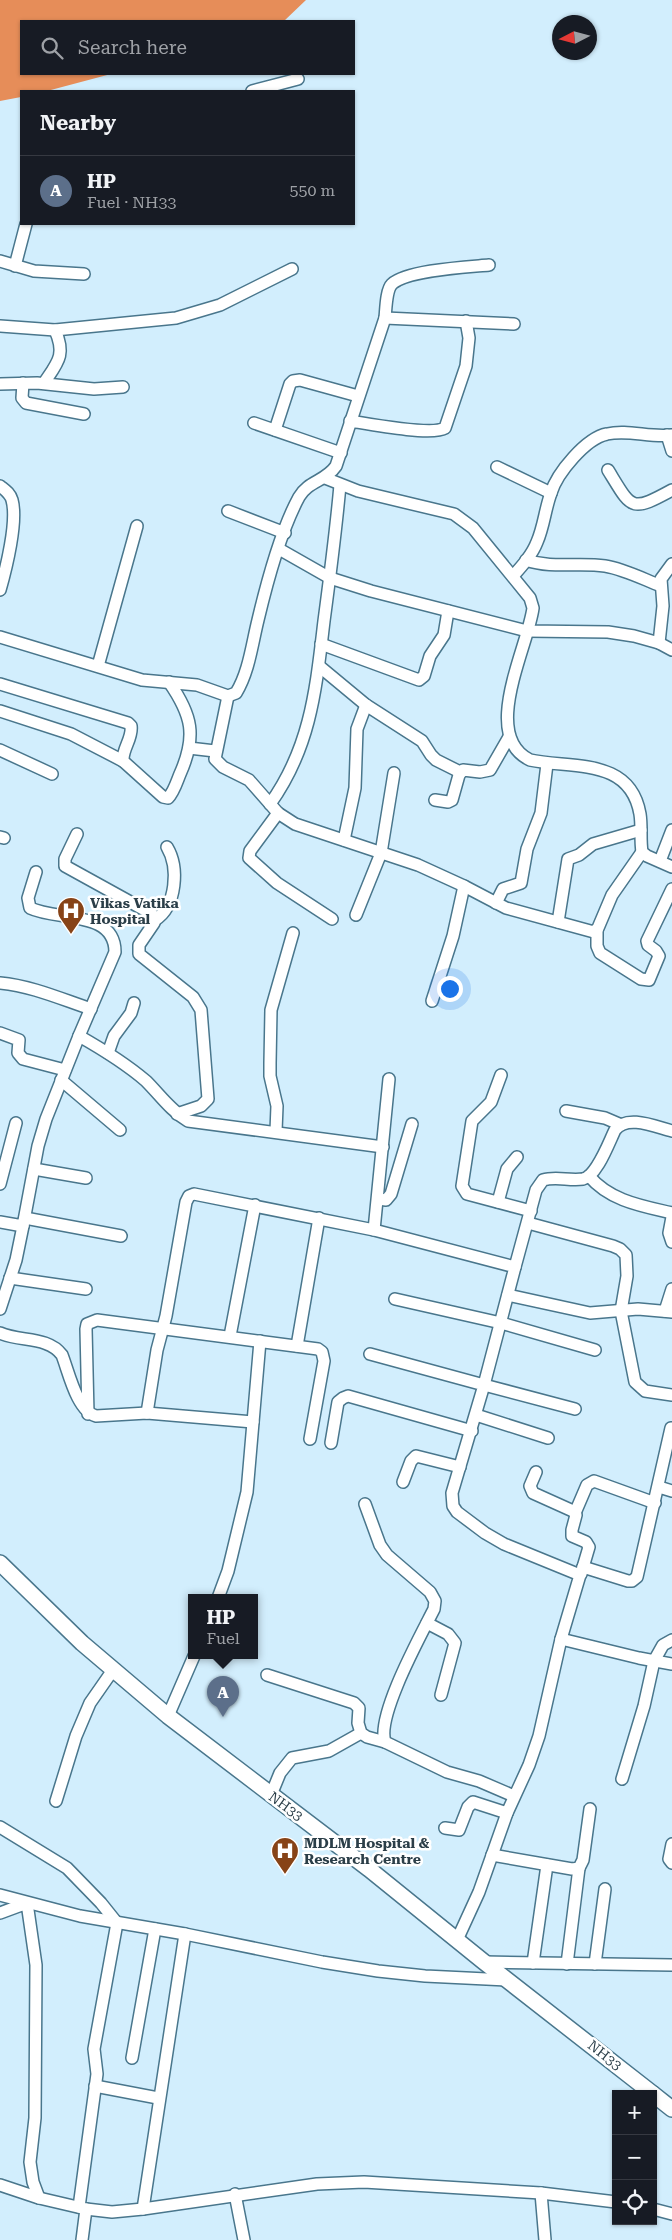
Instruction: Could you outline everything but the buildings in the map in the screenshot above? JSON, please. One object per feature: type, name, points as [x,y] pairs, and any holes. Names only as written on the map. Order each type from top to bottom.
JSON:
[{"type":"main road","name":"NH33","points":[[0,1563],[60,1623],[168,1716],[648,2090]]},
{"type":"main road","name":"NH33","points":[[657,2097],[672,2109]]},
{"type":"street","points":[[256,90],[298,79]]},
{"type":"street","points":[[15,266],[26,225]]},
{"type":"street","points":[[0,261],[46,273],[84,274]]},
{"type":"street","points":[[0,637],[142,680],[197,685],[228,696],[236,693],[243,679],[260,609],[279,549],[300,496],[307,486],[324,478],[336,466],[341,453],[384,318],[390,288],[398,280],[446,268],[489,265]]},
{"type":"street","points":[[0,326],[55,330],[176,318],[220,305],[292,269]]},
{"type":"street","points":[[384,318],[514,324]]},
{"type":"street","points":[[350,421],[423,431],[440,431],[445,428],[466,366],[469,338],[466,321]]},
{"type":"street","points":[[44,383],[60,356],[59,341],[55,330]]},
{"type":"street","points":[[275,430],[290,384],[293,381],[300,380],[358,396]]},
{"type":"street","points":[[23,383],[22,398],[26,403],[84,414]]},
{"type":"street","points":[[0,384],[44,383],[94,389],[123,387]]},
{"type":"street","points":[[254,423],[341,453]]},
{"type":"street","points":[[513,576],[537,543],[551,493],[556,482],[586,444],[595,438],[617,432],[670,435],[672,452]]},
{"type":"street","points":[[496,467],[551,493]]},
{"type":"street","points":[[608,470],[626,499],[638,506],[646,504],[672,490]]},
{"type":"street","points":[[324,478],[380,497],[454,514],[473,528],[530,598],[532,618],[527,631],[507,714],[509,738],[522,756],[548,764],[588,767],[607,771],[621,778],[632,792],[639,812],[642,852],[612,895],[597,930],[597,946],[600,953],[641,980],[649,980],[659,956],[646,941],[672,889]]},
{"type":"street","points":[[270,804],[287,778],[305,733],[313,704],[322,644],[340,485]]},
{"type":"street","points":[[0,486],[8,492],[12,500],[14,513],[10,548],[0,590]]},
{"type":"street","points":[[228,511],[285,533]]},
{"type":"street","points":[[98,666],[137,526]]},
{"type":"street","points":[[279,549],[330,578],[356,587],[448,611],[527,631],[608,632],[634,636],[659,643],[672,650]]},
{"type":"street","points":[[526,560],[552,566],[606,566],[624,571],[660,586]]},
{"type":"street","points":[[659,643],[663,606],[660,586],[663,574],[672,564]]},
{"type":"street","points":[[322,644],[419,680],[424,676],[430,656],[444,635],[448,611]]},
{"type":"street","points":[[319,666],[366,705],[422,741],[436,760],[460,772],[490,770],[509,738]]},
{"type":"street","points":[[0,711],[71,734],[123,761],[163,797],[168,798],[186,761],[189,748],[189,722],[186,710],[169,682]]},
{"type":"street","points":[[0,684],[128,723],[131,726],[131,733],[123,755],[123,761]]},
{"type":"street","points":[[228,696],[215,751],[215,759],[218,763],[249,780],[278,813],[295,824],[418,865],[496,903],[522,913],[590,931],[597,930]]},
{"type":"street","points":[[344,840],[356,788],[357,729],[366,705]]},
{"type":"street","points":[[189,748],[215,751]]},
{"type":"street","points":[[0,750],[52,774]]},
{"type":"street","points":[[496,903],[503,889],[518,886],[521,883],[527,849],[541,813],[548,764]]},
{"type":"street","points":[[435,800],[448,802],[452,800],[460,772]]},
{"type":"street","points":[[356,915],[375,872],[381,852],[394,773]]},
{"type":"street","points":[[278,813],[250,851],[248,858],[277,883],[332,919]]},
{"type":"street","points":[[558,922],[568,859],[580,855],[593,844],[641,830]]},
{"type":"street","points":[[660,861],[672,830]]},
{"type":"street","points":[[77,834],[64,859],[64,866],[152,914],[155,920]]},
{"type":"street","points":[[167,847],[173,857],[174,874],[166,909],[155,920],[139,945],[139,954],[193,997],[202,1010],[208,1099],[201,1106],[177,1114]]},
{"type":"street","points":[[642,852],[672,867]]},
{"type":"street","points":[[0,1309],[16,1260],[46,1119],[115,952],[115,942],[110,932],[100,925],[30,908],[28,898],[36,872]]},
{"type":"street","points":[[432,1001],[453,936],[464,886]]},
{"type":"street","points":[[276,1131],[277,1106],[270,1076],[271,1010],[293,933]]},
{"type":"street","points":[[0,983],[35,989],[91,1009]]},
{"type":"street","points":[[108,1053],[114,1036],[131,1013],[134,1003]]},
{"type":"street","points":[[0,1033],[19,1040],[18,1053],[23,1059],[63,1075],[120,1130]]},
{"type":"street","points":[[79,1036],[108,1053],[146,1082],[177,1114],[188,1120],[383,1147]]},
{"type":"street","points":[[502,1075],[491,1102],[472,1122],[462,1186],[467,1194],[531,1211]]},
{"type":"street","points":[[374,1230],[389,1079]]},
{"type":"street","points":[[566,1111],[604,1118],[619,1124],[632,1122],[672,1131]]},
{"type":"street","points":[[0,1184],[16,1123]]},
{"type":"street","points":[[378,1199],[386,1200],[391,1194],[412,1124]]},
{"type":"street","points":[[619,1124],[595,1170],[589,1176],[582,1179],[551,1178],[543,1180],[536,1190],[472,1431],[460,1467],[452,1499],[453,1506],[457,1512],[485,1533],[504,1544],[582,1571],[628,1581],[635,1580],[659,1487],[671,1428]]},
{"type":"street","points":[[498,1202],[507,1170],[517,1157]]},
{"type":"street","points":[[34,1169],[86,1178]]},
{"type":"street","points":[[589,1176],[597,1186],[620,1199],[672,1215],[669,1233],[672,1242]]},
{"type":"street","points":[[147,1414],[157,1350],[163,1328],[188,1196],[199,1194],[319,1218],[374,1230],[515,1267]]},
{"type":"street","points":[[230,1336],[255,1205]]},
{"type":"street","points":[[297,1346],[319,1218]]},
{"type":"street","points":[[0,1222],[24,1222],[121,1236]]},
{"type":"street","points":[[528,1223],[620,1249],[626,1255],[628,1264],[621,1311],[635,1382],[645,1391],[672,1395]]},
{"type":"street","points":[[10,1278],[86,1289]]},
{"type":"street","points":[[508,1295],[590,1313],[638,1309],[669,1312],[672,1289]]},
{"type":"street","points":[[395,1299],[501,1323],[594,1350]]},
{"type":"street","points":[[88,1414],[86,1344],[88,1324],[97,1320],[318,1349],[324,1356],[310,1440]]},
{"type":"street","points":[[0,1333],[52,1345],[58,1349],[80,1402],[88,1414],[96,1416],[147,1414],[254,1422]]},
{"type":"street","points":[[219,1594],[228,1570],[247,1492],[260,1341]]},
{"type":"street","points":[[370,1354],[575,1409]]},
{"type":"street","points":[[331,1443],[338,1402],[348,1396],[472,1431]]},
{"type":"street","points":[[476,1415],[548,1438]]},
{"type":"street","points":[[403,1482],[411,1461],[416,1456],[460,1467]]},
{"type":"street","points":[[536,1472],[530,1486],[533,1493],[575,1513]]},
{"type":"street","points":[[457,1940],[479,1892],[506,1813],[529,1765],[539,1736],[561,1639],[589,1547],[586,1542],[572,1536],[576,1518],[575,1513],[587,1485],[594,1481],[655,1503]]},
{"type":"street","points":[[659,1487],[672,1491]]},
{"type":"street","points":[[366,1504],[374,1532],[387,1555],[433,1596],[434,1609],[388,1708],[383,1729],[385,1742]]},
{"type":"street","points":[[427,1623],[448,1634],[455,1644],[441,1695]]},
{"type":"street","points":[[561,1639],[672,1664]]},
{"type":"street","points":[[622,1779],[644,1706],[654,1661],[663,1645],[672,1640]]},
{"type":"street","points":[[168,1716],[193,1659]]},
{"type":"street","points":[[56,1801],[76,1736],[90,1702],[114,1670]]},
{"type":"street","points":[[267,1675],[354,1703],[359,1708],[358,1723],[361,1733],[367,1737],[385,1742],[447,1772],[478,1781],[514,1796]]},
{"type":"street","points":[[271,1795],[280,1772],[292,1758],[329,1751],[361,1733]]},
{"type":"street","points":[[445,1828],[459,1830],[468,1807],[473,1802],[506,1813]]},
{"type":"street","points":[[567,1964],[579,1868],[583,1860],[590,1809]]},
{"type":"street","points":[[0,1827],[67,1868],[101,1902],[117,1923],[94,2049],[97,2067],[96,2086],[83,2208],[82,2240]]},
{"type":"street","points":[[672,1844],[669,1859],[672,1863]]},
{"type":"street","points":[[492,1855],[547,1865],[579,1868]]},
{"type":"street","points":[[533,1963],[547,1865]]},
{"type":"street","points":[[595,1964],[605,1889]]},
{"type":"street","points":[[0,1895],[117,1923],[185,1934],[322,1962],[378,1971],[508,1980]]},
{"type":"street","points":[[0,1913],[28,1903]]},
{"type":"street","points":[[28,1903],[36,1965],[35,2118],[30,2162],[33,2182],[39,2198]]},
{"type":"street","points":[[132,2058],[155,1929]]},
{"type":"street","points":[[143,2210],[158,2098],[185,1934]]},
{"type":"street","points":[[484,1962],[672,1965]]},
{"type":"street","points":[[96,2086],[158,2098]]},
{"type":"street","points":[[0,2185],[39,2198],[83,2208],[112,2212],[143,2210],[234,2194],[317,2184],[364,2182],[541,2193],[612,2202]]},
{"type":"street","points":[[541,2193],[546,2240]]},
{"type":"street","points":[[234,2194],[244,2240]]},
{"type":"street","points":[[657,2210],[672,2214]]},
{"type":"shaded area","points":[[0,0],[306,0],[285,20],[20,20],[20,75],[107,75],[51,90],[20,90],[20,97],[0,101]]},
{"type":"place","name":"Vikas Vatika Hospital","points":[[71,935]]},
{"type":"place","name":"HP","points":[[223,1717]]},
{"type":"place","name":"MDLM Hospital & Research Centre","points":[[285,1875]]}]
